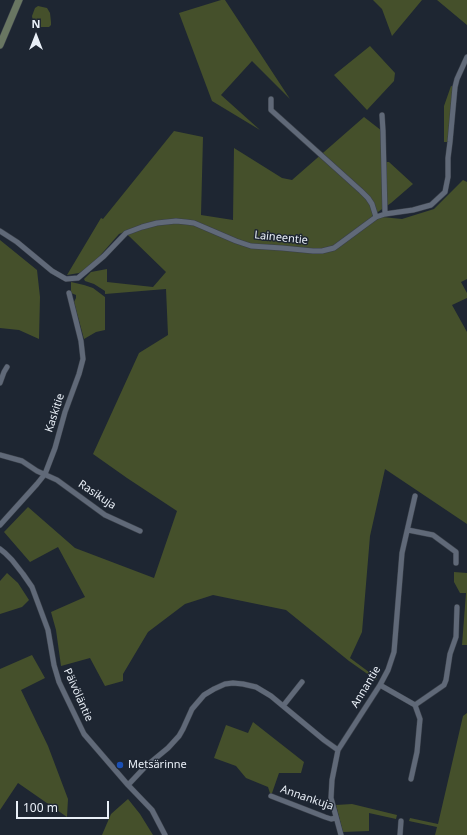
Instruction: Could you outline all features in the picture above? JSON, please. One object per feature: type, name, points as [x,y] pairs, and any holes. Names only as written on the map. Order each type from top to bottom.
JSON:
[{"type":"street","points":[[0,45],[19,0]]},
{"type":"street","name":"Laineentie","points":[[0,231],[17,242],[52,271],[66,279],[78,278],[104,256],[126,234],[150,224],[176,221],[186,222],[199,225],[251,246],[313,251],[322,251],[334,248],[376,217],[431,205],[445,192],[448,177],[448,158],[455,87],[467,57]]},
{"type":"street","points":[[271,99],[271,110],[362,191],[372,204],[376,217]]},
{"type":"street","points":[[382,115],[385,214]]},
{"type":"street","name":"Kaskitie","points":[[0,524],[45,474],[79,374],[83,359],[81,341],[69,293]]},
{"type":"street","points":[[0,383],[7,367]]},
{"type":"street","name":"Rasikuja","points":[[0,455],[22,461],[37,471],[57,480],[105,515],[140,531]]},
{"type":"street","name":"Annantie","points":[[341,835],[331,798],[332,780],[338,750],[388,670],[394,652],[402,554],[416,496]]},
{"type":"street","points":[[408,530],[433,535],[456,552],[456,562]]},
{"type":"street","name":"Päivöläntie","points":[[0,549],[12,560],[32,587],[48,630],[54,665],[59,682],[84,734],[128,785],[152,810],[165,835]]},
{"type":"street","points":[[415,705],[444,685],[450,654],[456,637],[457,607]]},
{"type":"street","points":[[283,706],[302,682]]},
{"type":"street","points":[[128,785],[179,736],[192,709],[204,695],[225,684],[243,684],[256,687],[271,696],[338,750]]},
{"type":"street","points":[[380,684],[415,705],[420,719],[417,752],[411,779]]},
{"type":"street","name":"Annankuja","points":[[271,796],[325,817],[336,818]]},
{"type":"street","points":[[400,835],[402,821]]},
{"type":"green space","points":[[225,0],[290,99],[252,61],[221,95],[260,130],[212,101],[179,13]]},
{"type":"green space","points":[[373,0],[422,0],[392,36],[382,9]]},
{"type":"green space","points":[[437,0],[467,0],[467,25]]},
{"type":"green space","points":[[38,6],[47,8],[50,13],[51,25],[49,27],[40,27],[33,21],[32,16],[35,8]]},
{"type":"green space","points":[[370,46],[395,73],[394,81],[367,110],[334,75]]},
{"type":"green space","points":[[451,86],[455,87],[450,142],[444,142],[444,106]]},
{"type":"green space","points":[[364,117],[382,131],[381,162],[389,162],[413,184],[391,203],[372,216],[402,219],[434,209],[463,180],[467,182],[467,279],[461,282],[467,293],[467,298],[452,305],[467,332],[467,524],[385,469],[370,536],[362,632],[350,658],[377,678],[376,680],[349,661],[286,610],[213,595],[185,604],[148,632],[123,674],[123,681],[105,686],[90,658],[61,666],[56,630],[51,612],[85,597],[58,547],[30,562],[4,532],[28,507],[75,548],[154,578],[177,511],[93,454],[139,353],[168,335],[166,289],[105,294],[105,291],[94,284],[85,281],[84,279],[91,272],[107,269],[107,282],[153,287],[166,272],[124,232],[119,234],[91,266],[79,273],[67,275],[101,218],[103,219],[174,131],[203,137],[201,215],[233,220],[234,148],[282,178],[292,180]]},
{"type":"green space","points":[[0,240],[37,270],[40,297],[39,339],[19,330],[0,328]]},
{"type":"green space","points":[[71,282],[93,288],[105,297],[105,330],[96,332],[84,339],[74,302],[76,295],[71,293]]},
{"type":"green space","points":[[454,572],[467,573],[467,645],[462,645],[466,593],[460,593],[454,582]]},
{"type":"green space","points":[[7,573],[18,583],[29,600],[22,607],[0,614],[0,581]]},
{"type":"green space","points":[[32,655],[45,678],[21,690],[48,746],[68,799],[67,817],[18,783],[0,810],[0,669]]},
{"type":"green space","points":[[467,713],[467,835],[435,835],[437,827],[409,821],[410,818],[438,824],[463,716]]},
{"type":"green space","points":[[253,722],[304,762],[301,773],[279,773],[271,796],[268,787],[246,778],[236,766],[214,758],[226,725],[248,733]]},
{"type":"green space","points":[[128,799],[140,814],[153,835],[102,835],[111,814]]},
{"type":"green space","points":[[352,804],[397,815],[396,819],[369,813],[369,831],[343,832],[336,805]]},
{"type":"place","name":"Metsärinne","points":[[120,765]]}]
